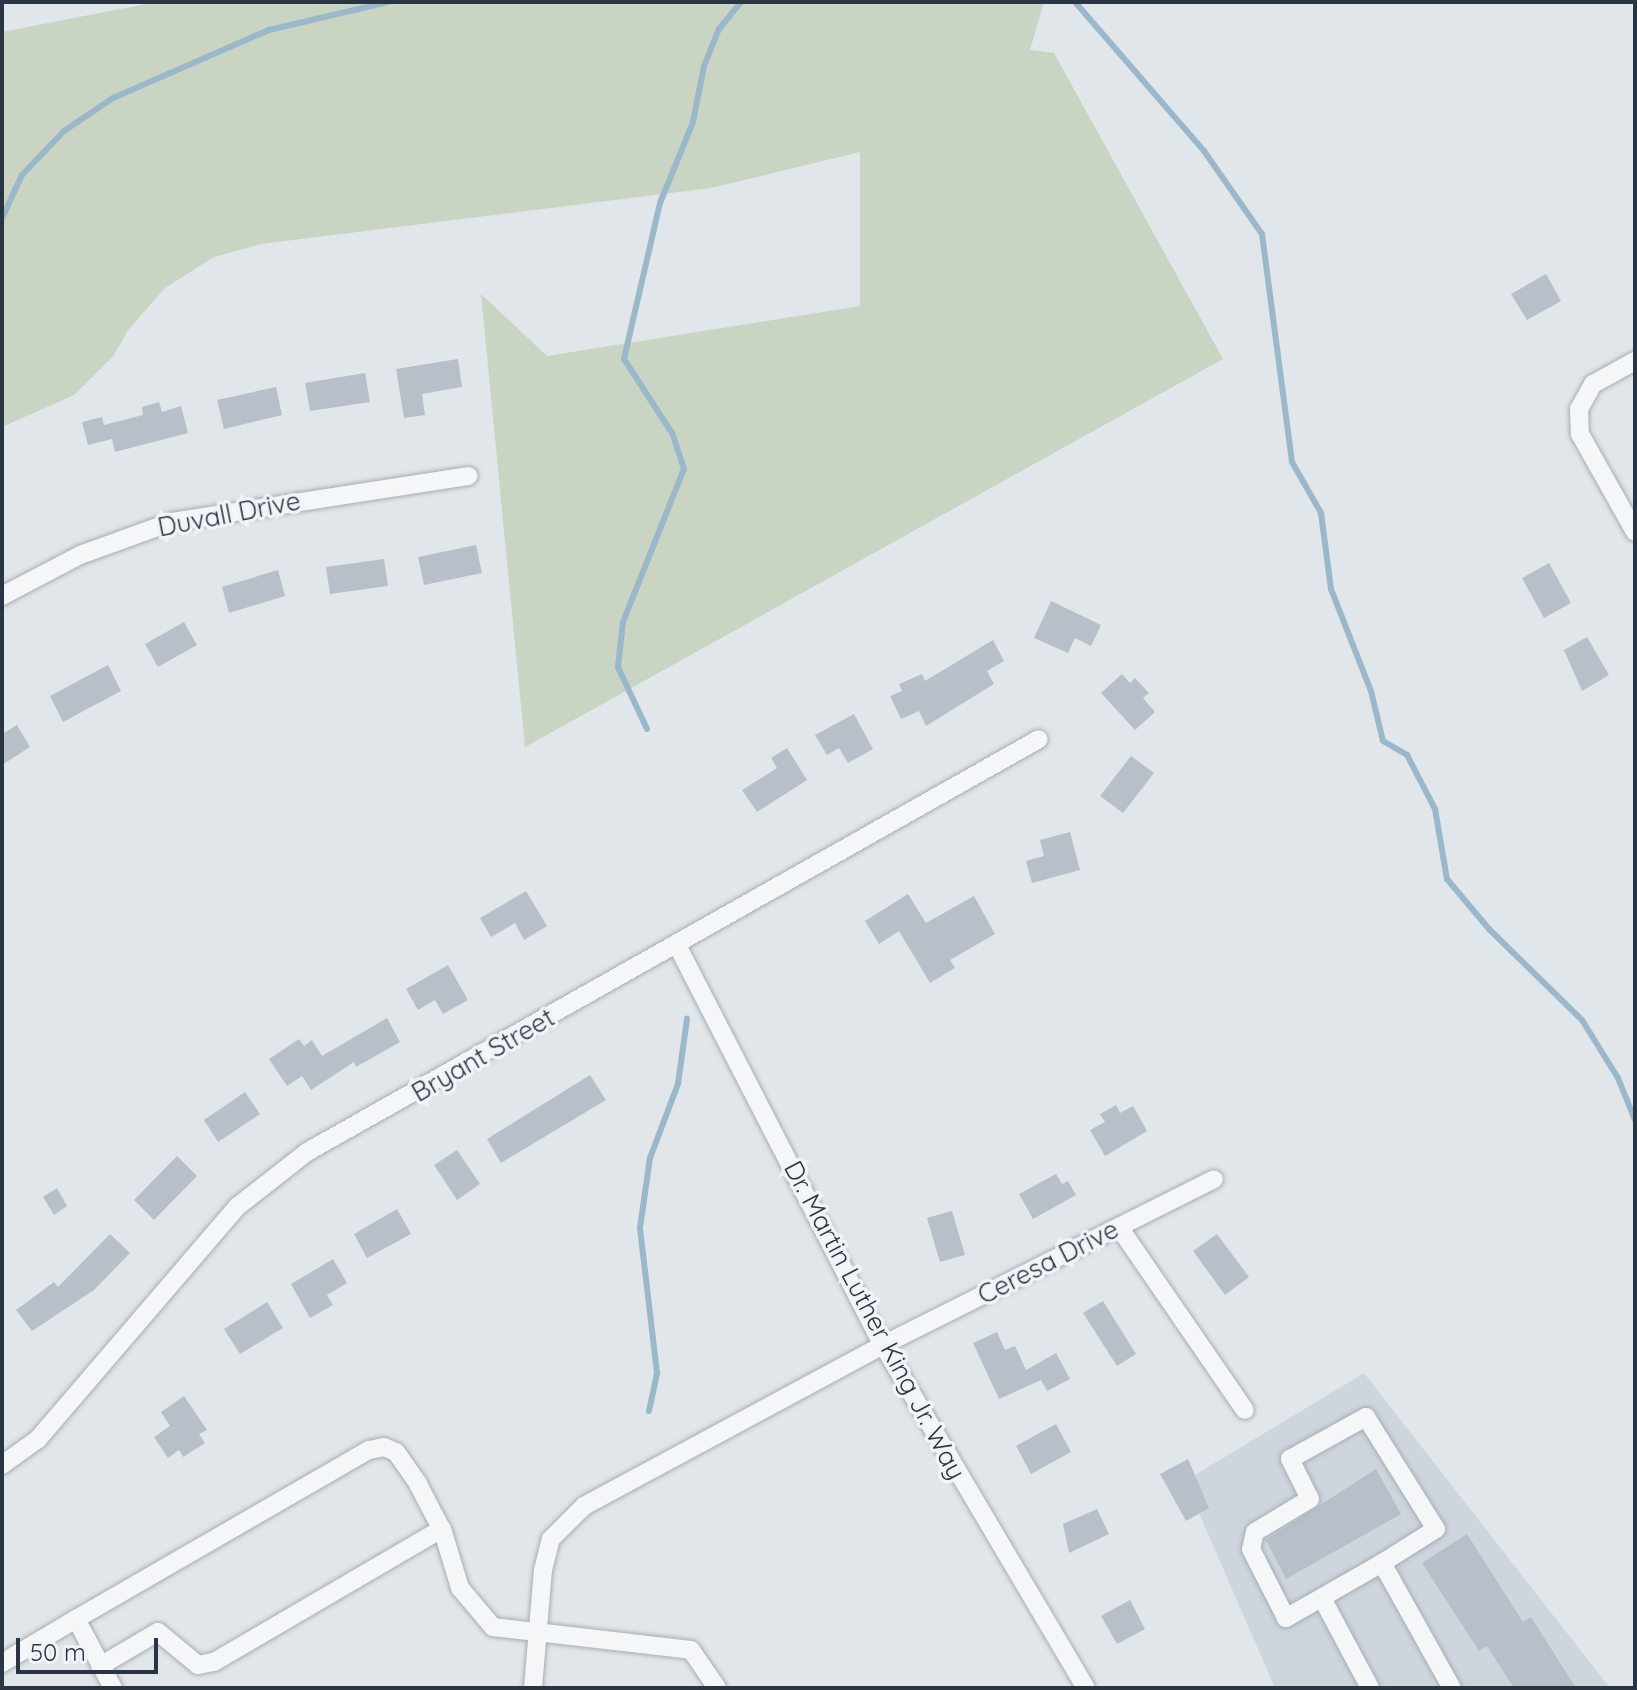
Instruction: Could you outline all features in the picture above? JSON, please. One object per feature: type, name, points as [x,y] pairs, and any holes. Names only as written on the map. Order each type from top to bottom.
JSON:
[{"type":"street","points":[[1635,361],[1598,381],[1579,409],[1580,434],[1635,532]]},
{"type":"street","name":"Duvall Drive","points":[[2,596],[80,555],[171,522],[468,476]]},
{"type":"street","name":"Bryant Street","points":[[2,1465],[38,1439],[238,1206],[296,1161],[1039,739]]},
{"type":"street","name":"Dr. Martin Luther King Jr. Way","points":[[677,945],[883,1345],[1086,1688]]},
{"type":"street","name":"Ceresa Drive","points":[[533,1688],[551,1539],[584,1506],[883,1345],[1214,1179]]},
{"type":"street","points":[[1119,1227],[1245,1410]]},
{"type":"street","points":[[1366,1417],[1436,1529],[1382,1563],[1286,1618],[1251,1542],[1255,1532],[1310,1499],[1290,1459],[1366,1417]]},
{"type":"street","points":[[2,1663],[369,1450],[396,1452],[442,1529],[460,1588],[481,1618],[493,1627],[691,1650],[717,1688]]},
{"type":"street","points":[[100,1666],[158,1632],[198,1665],[214,1662],[442,1529]]},
{"type":"street","points":[[1382,1563],[1452,1688]]},
{"type":"street","points":[[1322,1598],[1370,1688]]},
{"type":"street","points":[[76,1619],[113,1688]]},
{"type":"shaded area","points":[[1364,1373],[1610,1688],[1275,1688],[1185,1481]]},
{"type":"green space","points":[[156,2],[1044,2],[1030,50],[1054,53],[1223,359],[525,747],[481,294],[547,356],[860,306],[860,152],[711,188],[261,244],[214,257],[165,288],[128,330],[114,355],[74,395],[2,427],[2,32]]},
{"type":"building","points":[[1546,274],[1561,301],[1527,320],[1511,294]]},
{"type":"building","points":[[458,359],[462,387],[422,394],[425,415],[404,418],[396,369]]},
{"type":"building","points":[[365,373],[370,402],[310,411],[305,383]]},
{"type":"building","points":[[276,387],[282,415],[224,429],[217,400]]},
{"type":"building","points":[[159,402],[162,412],[181,406],[188,433],[115,452],[112,439],[88,445],[82,422],[102,417],[104,425],[143,415],[142,407]]},
{"type":"building","points":[[476,545],[482,573],[424,585],[418,557]]},
{"type":"building","points":[[384,559],[388,586],[330,594],[326,567]]},
{"type":"building","points":[[1549,563],[1571,603],[1544,618],[1522,578]]},
{"type":"building","points":[[278,570],[285,596],[229,613],[222,587]]},
{"type":"building","points":[[1051,601],[1101,625],[1091,646],[1075,638],[1068,653],[1034,638]]},
{"type":"building","points":[[184,622],[197,645],[158,667],[145,644]]},
{"type":"building","points":[[1587,637],[1609,675],[1582,691],[1564,650]]},
{"type":"building","points":[[993,640],[1004,661],[987,671],[994,684],[926,726],[919,711],[901,719],[890,696],[902,691],[899,684],[922,674],[925,681]]},
{"type":"building","points":[[108,665],[121,691],[63,722],[50,696]]},
{"type":"building","points":[[1122,674],[1130,683],[1135,678],[1149,693],[1143,698],[1155,712],[1135,730],[1101,693]]},
{"type":"building","points":[[854,714],[873,749],[848,763],[839,748],[827,755],[815,735]]},
{"type":"building","points":[[17,725],[30,747],[2,765],[2,734]]},
{"type":"building","points":[[787,748],[807,780],[757,812],[742,790],[777,768],[771,758]]},
{"type":"building","points":[[1131,756],[1154,773],[1123,813],[1100,796]]},
{"type":"building","points":[[1070,832],[1080,870],[1032,883],[1026,861],[1044,856],[1040,840]]},
{"type":"building","points":[[526,891],[547,926],[524,940],[515,923],[491,937],[480,918]]},
{"type":"building","points":[[908,894],[926,923],[974,896],[995,934],[950,960],[955,968],[930,983],[899,931],[879,944],[865,921]]},
{"type":"building","points":[[448,965],[468,1000],[443,1014],[435,1000],[418,1010],[406,989]]},
{"type":"building","points":[[387,1018],[400,1042],[356,1067],[354,1062],[311,1090],[302,1076],[287,1086],[269,1059],[299,1039],[304,1046],[312,1040],[322,1056]]},
{"type":"building","points":[[590,1075],[606,1100],[501,1163],[487,1139]]},
{"type":"building","points":[[245,1092],[260,1114],[218,1142],[204,1120]]},
{"type":"building","points":[[1116,1105],[1120,1113],[1133,1106],[1147,1131],[1105,1156],[1090,1130],[1105,1122],[1100,1114]]},
{"type":"building","points":[[457,1150],[480,1184],[457,1200],[434,1165]]},
{"type":"building","points":[[177,1156],[197,1176],[154,1220],[134,1200]]},
{"type":"building","points":[[1056,1174],[1062,1184],[1068,1181],[1076,1195],[1033,1219],[1019,1194]]},
{"type":"building","points":[[57,1188],[67,1206],[54,1215],[43,1197]]},
{"type":"building","points":[[397,1209],[411,1234],[367,1258],[354,1234]]},
{"type":"building","points":[[952,1211],[965,1255],[940,1262],[927,1218]]},
{"type":"building","points":[[110,1234],[130,1253],[94,1290],[32,1331],[16,1310],[54,1282],[58,1287]]},
{"type":"building","points":[[1217,1234],[1249,1277],[1225,1295],[1193,1251]]},
{"type":"building","points":[[333,1259],[347,1283],[327,1295],[333,1305],[310,1318],[291,1284]]},
{"type":"building","points":[[1103,1301],[1136,1354],[1117,1366],[1083,1313]]},
{"type":"building","points":[[267,1302],[283,1328],[240,1354],[224,1329]]},
{"type":"building","points":[[997,1332],[1005,1350],[1015,1346],[1026,1370],[1056,1353],[1070,1379],[1047,1391],[1041,1380],[999,1399],[973,1343]]},
{"type":"building","points":[[184,1396],[207,1430],[199,1434],[205,1443],[183,1457],[179,1450],[168,1458],[154,1437],[170,1426],[161,1412]]},
{"type":"building","points":[[1056,1424],[1071,1452],[1031,1474],[1016,1446]]},
{"type":"building","points":[[1188,1459],[1209,1508],[1186,1521],[1160,1474]]},
{"type":"building","points":[[1376,1469],[1401,1514],[1286,1579],[1266,1540]]},
{"type":"building","points":[[1097,1509],[1109,1534],[1069,1553],[1063,1524]]},
{"type":"building","points":[[1467,1534],[1523,1622],[1531,1617],[1576,1688],[1514,1688],[1487,1646],[1479,1651],[1422,1563]]},
{"type":"building","points":[[1130,1600],[1145,1629],[1117,1644],[1101,1616]]},
{"type":"waterway","points":[[2,218],[22,175],[64,131],[113,98],[269,30],[388,2]]},
{"type":"waterway","points":[[647,729],[618,667],[623,622],[684,469],[672,433],[624,359],[660,203],[693,122],[704,66],[719,29],[741,2]]},
{"type":"waterway","points":[[1075,2],[1204,151],[1262,234],[1292,462],[1321,513],[1331,589],[1371,691],[1383,741],[1407,755],[1435,809],[1447,879],[1489,929],[1582,1020],[1618,1078],[1635,1120]]},
{"type":"waterway","points":[[649,1411],[657,1373],[640,1228],[650,1158],[678,1084],[687,1019]]}]
